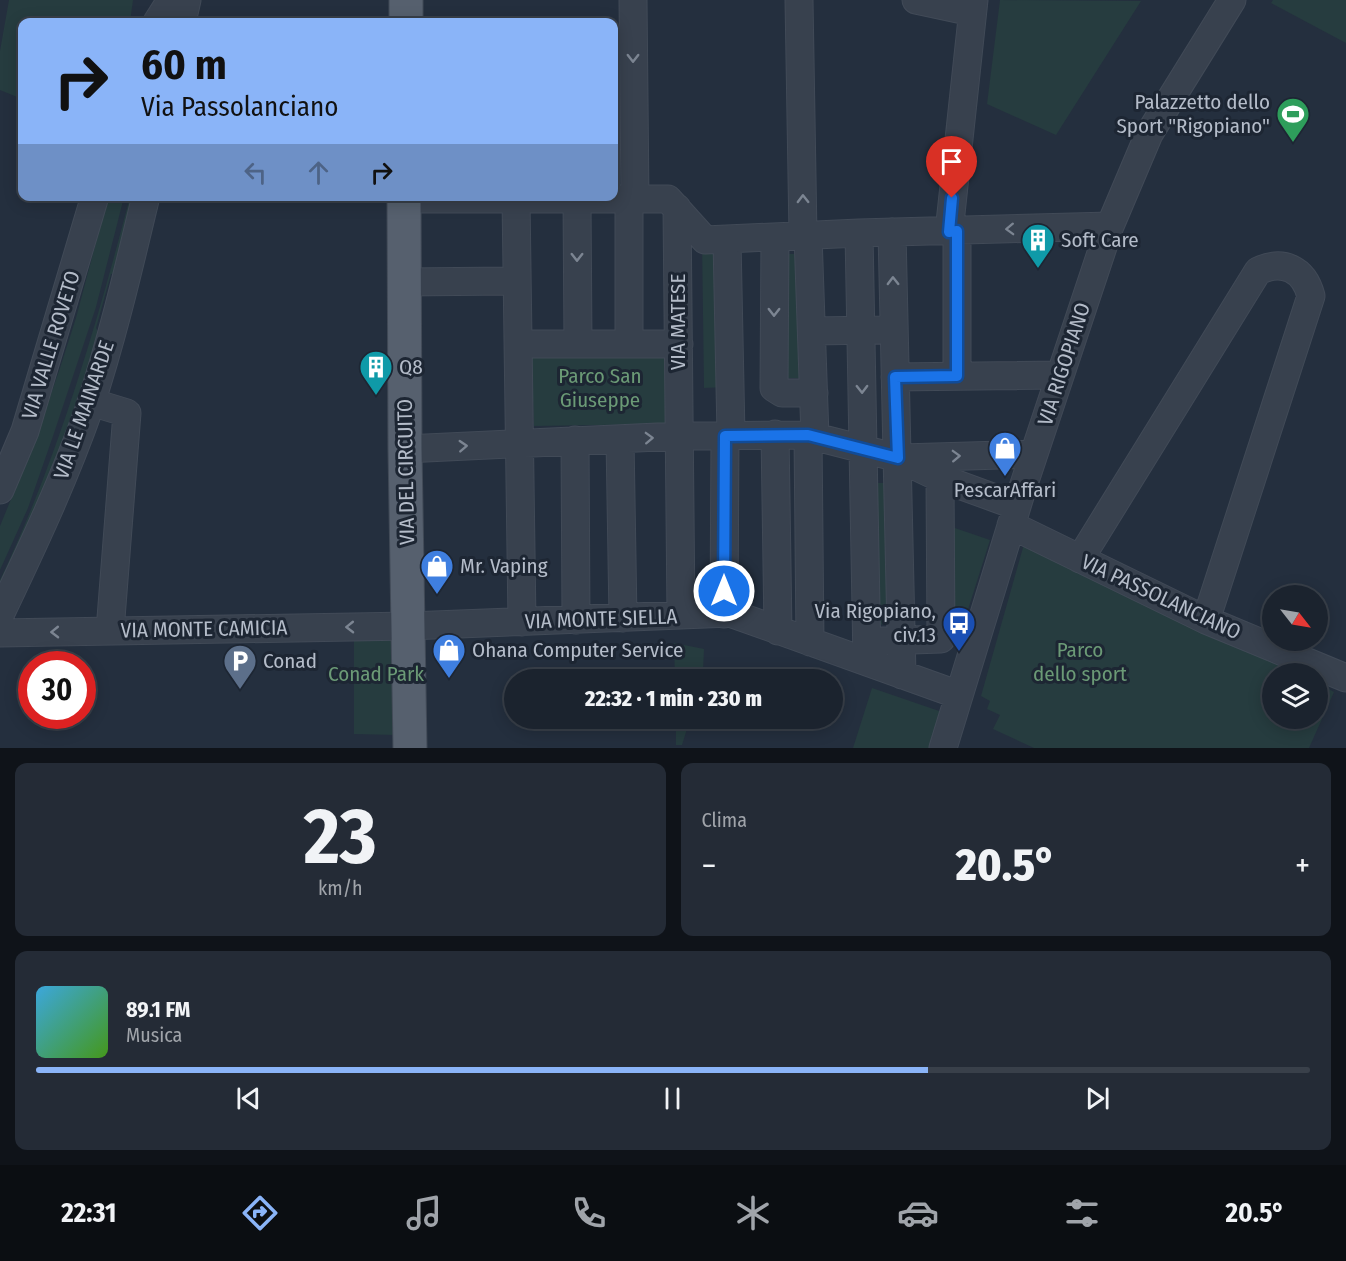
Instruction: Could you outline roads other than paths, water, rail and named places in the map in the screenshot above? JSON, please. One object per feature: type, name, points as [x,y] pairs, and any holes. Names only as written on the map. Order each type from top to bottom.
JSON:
[{"type":"main road","points":[[406,0],[406,18]]},
{"type":"main road","name":"VIA DEL CIRCUITO","points":[[404,201],[410,748]]},
{"type":"street","points":[[145,18],[151,0]]},
{"type":"street","points":[[160,18],[171,0]]},
{"type":"street","points":[[183,18],[187,0]]},
{"type":"street","points":[[629,344],[633,0]]},
{"type":"street","points":[[782,0],[786,163],[802,163]]},
{"type":"street","points":[[799,0],[802,163],[814,393],[811,436],[810,642]]},
{"type":"street","points":[[916,0],[973,6],[953,232],[957,376]]},
{"type":"street","name":"VIA RIGOPIANO","points":[[943,748],[1014,516],[1110,226],[1149,134],[1232,0]]},
{"type":"street","points":[[618,199],[668,199],[705,240],[1110,226]]},
{"type":"street","name":"VIA VALLE ROVETO","points":[[0,490],[25,430],[94,201]]},
{"type":"street","name":"VIA LE MAINARDE","points":[[0,615],[69,464],[91,402],[145,201]]},
{"type":"street","points":[[516,201],[522,622]]},
{"type":"street","points":[[577,201],[578,344]]},
{"type":"street","name":"VIA MATESE","points":[[677,208],[679,436]]},
{"type":"street","points":[[892,232],[902,675]]},
{"type":"street","points":[[859,233],[867,652],[902,640],[941,639],[940,478]]},
{"type":"street","points":[[775,237],[774,388],[782,393],[814,393]]},
{"type":"street","points":[[724,614],[728,436],[727,240]]},
{"type":"street","points":[[1080,559],[1258,271],[1276,265],[1293,270],[1309,287],[1311,296],[1206,620]]},
{"type":"street","points":[[404,282],[518,281]]},
{"type":"street","points":[[812,331],[894,330]]},
{"type":"street","points":[[518,344],[678,344]]},
{"type":"street","points":[[895,377],[1060,375]]},
{"type":"street","points":[[91,402],[127,413],[110,631]]},
{"type":"street","points":[[775,434],[778,631]]},
{"type":"street","name":"VIA PASSOLANCIANO","points":[[405,449],[575,440],[775,434],[811,436],[863,448],[898,458],[940,478],[1014,516],[1080,559],[1206,620],[1346,678]]},
{"type":"street","points":[[679,436],[681,615]]},
{"type":"street","points":[[620,439],[623,618]]},
{"type":"street","points":[[575,440],[576,620]]},
{"type":"street","name":"VIA PASSOLANCIANO","points":[[898,458],[1034,454]]},
{"type":"street","name":"VIA MONTE SIELLA","points":[[409,626],[730,613],[810,642],[867,652],[902,675],[959,695]]},
{"type":"street","name":"VIA MONTE CAMICIA","points":[[0,633],[409,626]]},
{"type":"place","name":"Palazzetto dello Sport \"Rigopiano\"","points":[[1293,143]]},
{"type":"place","name":"Soft Care","points":[[1038,269]]},
{"type":"place","name":"Q8","points":[[376,396]]},
{"type":"place","name":"PescarAffari","points":[[1005,477]]},
{"type":"place","name":"Mr. Vaping","points":[[437,595]]},
{"type":"place","name":"Via Rigopiano, civ.13","points":[[959,652]]},
{"type":"place","name":"Ohana Computer Service","points":[[449,679]]},
{"type":"place","name":"Conad","points":[[240,690]]},
{"type":"park label","name":"Parco San Giuseppe","points":[[600,388]]},
{"type":"park label","name":"Parco dello sport","points":[[1080,662]]},
{"type":"park label","name":"Conad Park","points":[[376,674]]}]
